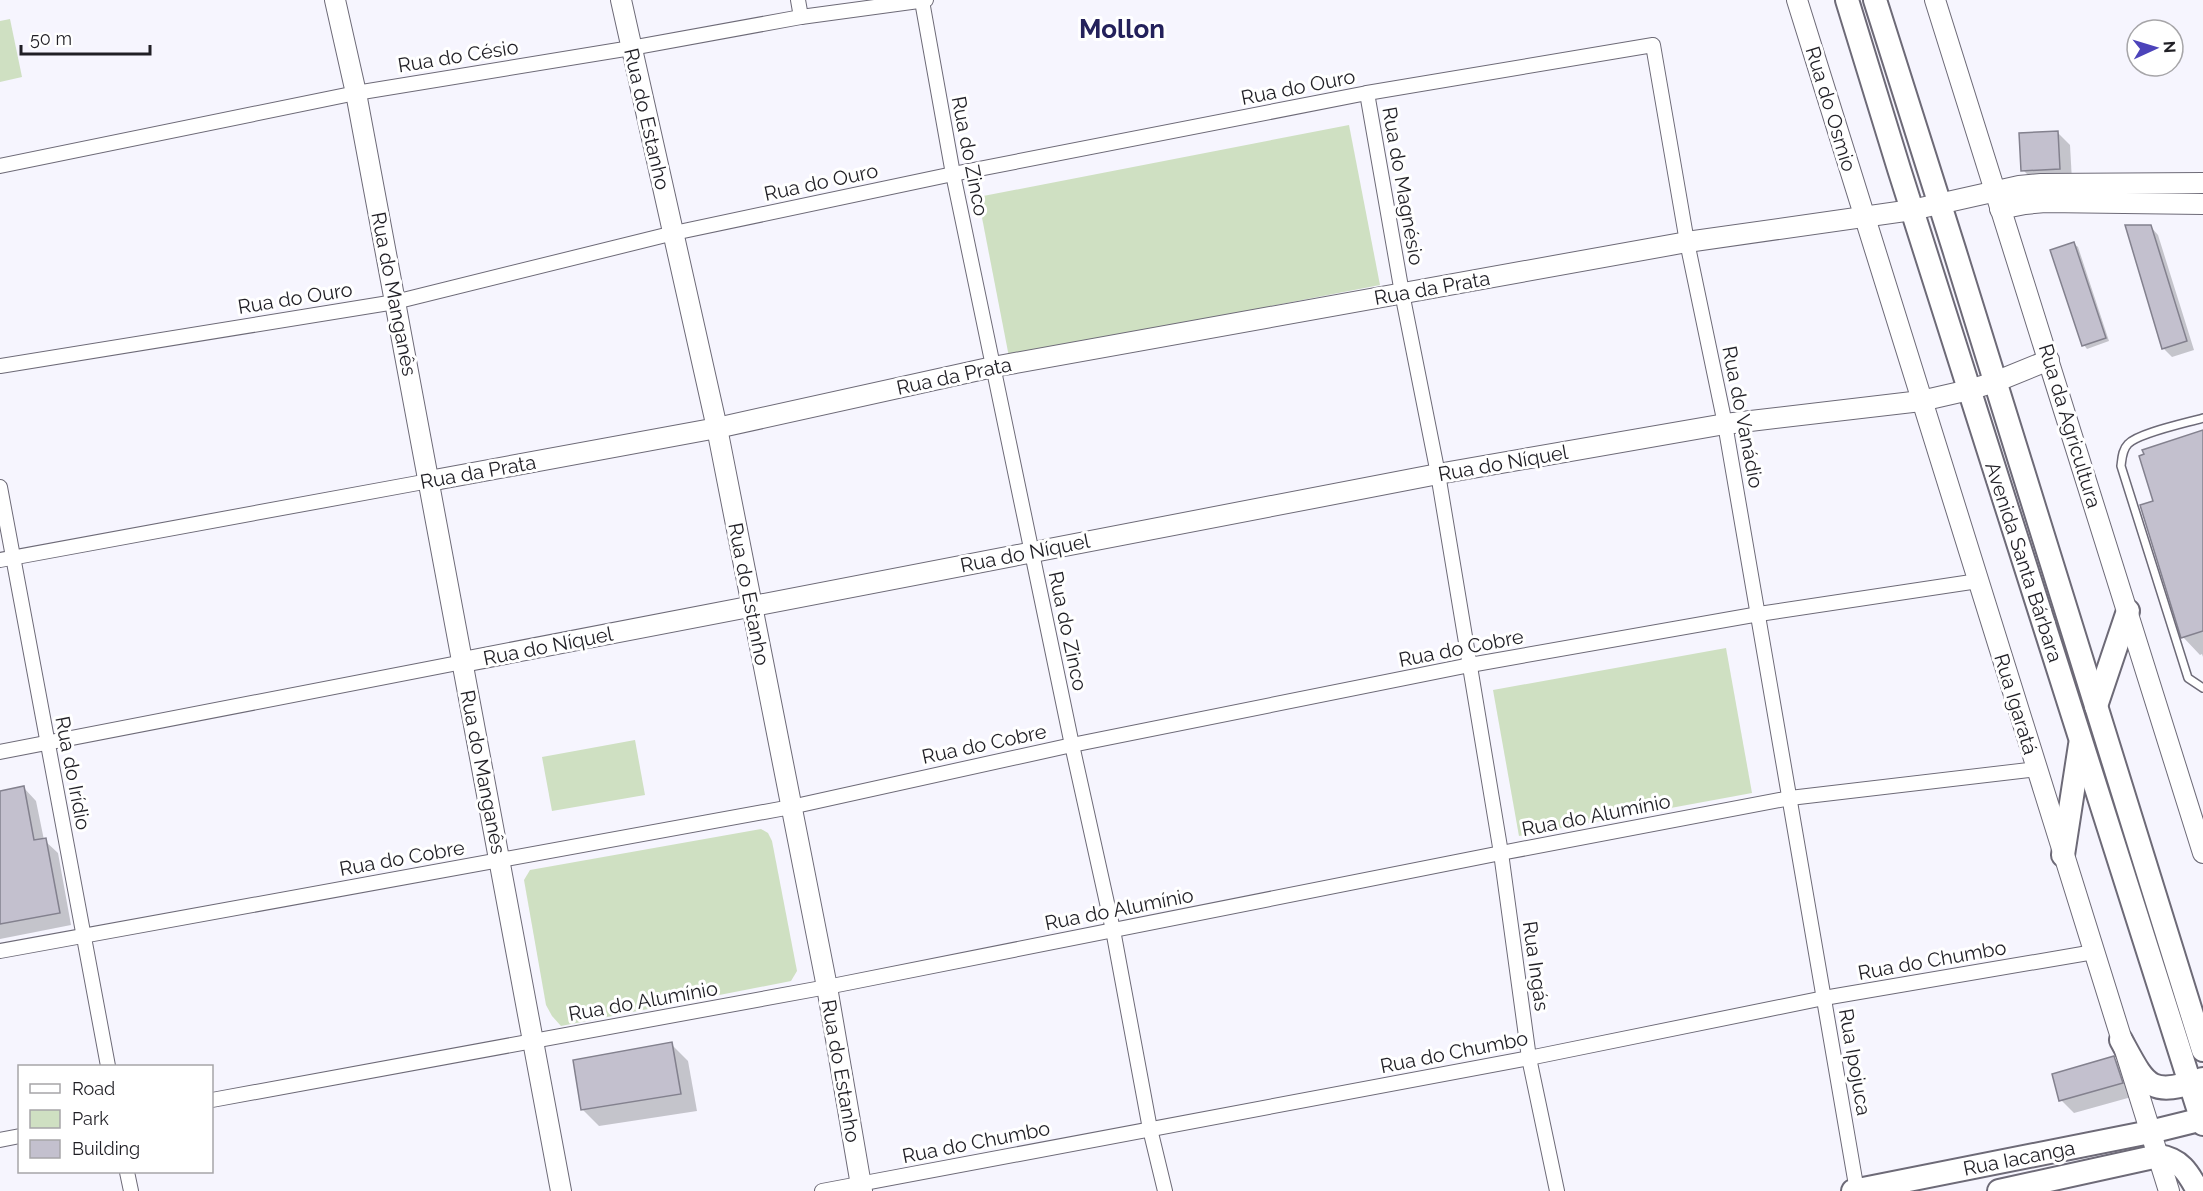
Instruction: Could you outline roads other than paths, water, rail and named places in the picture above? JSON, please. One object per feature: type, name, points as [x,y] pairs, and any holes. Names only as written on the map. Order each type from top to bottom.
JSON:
[{"type":"main road","name":"Avenida Santa Bárbara","points":[[1847,0],[2198,1107]]},
{"type":"main road","name":"Avenida Santa Bárbara","points":[[1875,0],[2203,1050]]},
{"type":"main road","points":[[2096,706],[2128,611]]},
{"type":"main road","points":[[2063,855],[2081,740]]},
{"type":"main road","points":[[2121,1040],[2141,1075],[2154,1087],[2170,1089],[2198,1107],[2158,1156],[2177,1162],[2186,1170],[2198,1191]]},
{"type":"main road","name":"Rua Iacanga","points":[[1856,1191],[2150,1132],[2198,1107]]},
{"type":"main road","name":"Rua Iacanga","points":[[1999,1191],[2158,1156]]},
{"type":"street","name":"Rua do Manganês","points":[[335,0],[356,93],[561,1191]]},
{"type":"street","name":"Rua do Estanho","points":[[621,0],[717,428],[827,987],[861,1188]]},
{"type":"street","points":[[798,0],[801,17]]},
{"type":"street","name":"Rua do Césio","points":[[0,166],[356,93],[801,17],[924,0]]},
{"type":"street","name":"Rua do Zinco","points":[[924,0],[953,174],[1072,745],[1113,930],[1150,1129],[1165,1191]]},
{"type":"street","name":"Rua do Osmio","points":[[1797,0],[1864,217]]},
{"type":"street","name":"Rua da Agricultura","points":[[1935,0],[2203,853]]},
{"type":"street","name":"Rua do Ouro","points":[[0,366],[395,302],[674,233],[953,174],[1367,93],[1653,45]]},
{"type":"street","name":"Rua do Vanádio","points":[[1653,45],[1687,242],[1725,424],[1790,798]]},
{"type":"street","name":"Rua do Magnésio","points":[[1367,93],[1402,293],[1438,474],[1501,853]]},
{"type":"street","points":[[1997,200],[2041,184],[2203,183]]},
{"type":"street","points":[[1997,200],[2025,204],[2045,202],[2203,204]]},
{"type":"street","name":"Rua da Prata","points":[[6,559],[717,428],[993,367],[1402,293],[1687,242],[1940,205],[1997,200]]},
{"type":"street","name":"Rua Igaratá","points":[[1864,217],[1880,261],[1921,401],[2169,1191]]},
{"type":"street","name":"Rua do Níquel","points":[[0,752],[1438,474],[1725,424],[1921,401],[1995,382],[2049,360]]},
{"type":"street","name":"Rua do Irídio","points":[[0,488],[6,559],[47,743],[108,1065]]},
{"type":"street","name":"Rua do Cobre","points":[[0,951],[791,807],[1072,745],[1470,665],[1759,614],[1978,581]]},
{"type":"street","name":"Rua do Alumínio","points":[[213,1100],[827,987],[1790,798],[2037,769]]},
{"type":"street","name":"Rua Ipojuca","points":[[1790,798],[1856,1191]]},
{"type":"street","name":"Rua Ingás","points":[[1501,853],[1529,1058],[1557,1191]]},
{"type":"street","name":"Rua do Chumbo","points":[[822,1191],[861,1188],[1150,1129],[1529,1058],[1824,998],[2094,952]]},
{"type":"street","points":[[0,1140],[18,1136]]},
{"type":"street","points":[[127,1173],[131,1191]]},
{"type":"lane","points":[[2203,418],[2136,438],[2127,445],[2122,454],[2121,466],[2188,678],[2203,688]]},
{"type":"district","name":"Mollon","points":[[1122,29]]}]
